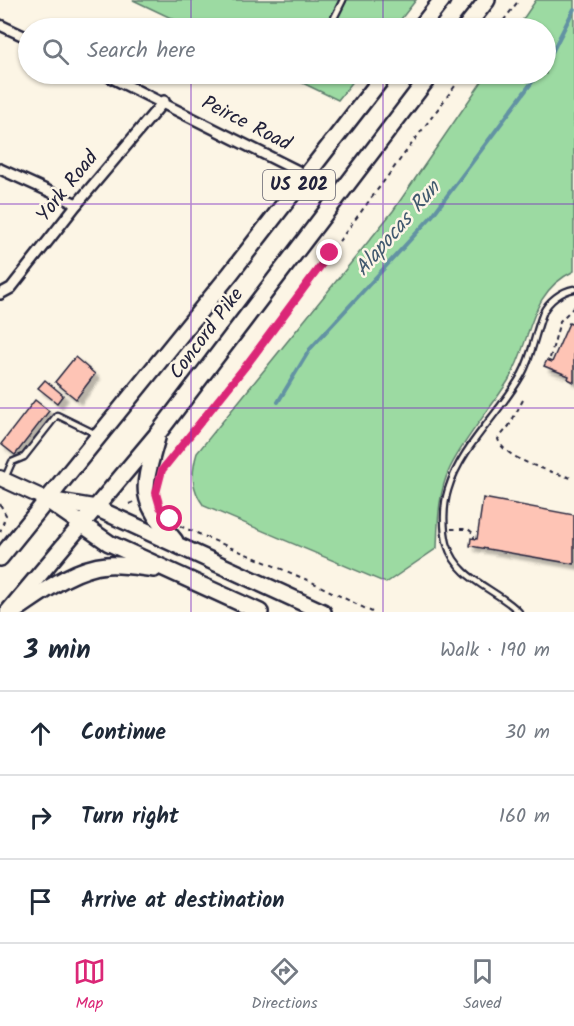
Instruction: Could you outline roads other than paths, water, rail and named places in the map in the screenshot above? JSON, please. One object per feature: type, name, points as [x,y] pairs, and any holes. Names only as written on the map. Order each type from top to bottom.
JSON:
[{"type":"highway","points":[[428,18],[442,0]]},
{"type":"highway","points":[[473,18],[487,0]]},
{"type":"highway","name":"Concord Pike","points":[[1,553],[100,436],[377,84]]},
{"type":"highway","name":"Concord Pike","points":[[8,612],[159,432],[423,84]]},
{"type":"highway","points":[[159,432],[146,479],[146,499],[161,524],[179,545]]},
{"type":"highway","points":[[48,500],[96,508],[323,612]]},
{"type":"highway","points":[[48,500],[80,526],[109,543],[260,612]]},
{"type":"highway","points":[[13,612],[74,574],[94,568],[120,565],[166,570]]},
{"type":"main road","points":[[2,479],[48,500]]},
{"type":"street","points":[[0,25],[18,34]]},
{"type":"street","name":"Peirce Road","points":[[126,84],[164,101],[306,175]]},
{"type":"street","name":"York Road","points":[[0,294],[11,288],[77,204],[164,101]]},
{"type":"street","points":[[0,169],[77,204]]},
{"type":"lane","points":[[334,18],[343,0]]},
{"type":"lane","points":[[519,612],[506,600],[477,584],[458,566],[447,545],[445,529],[448,490],[460,463],[523,372],[544,309],[558,295],[574,289]]},
{"type":"lane","points":[[2,479],[12,462],[24,457],[57,415],[100,436]]},
{"type":"waterway","name":"Alapocas Run","points":[[556,44],[574,9]]},
{"type":"waterway","name":"Alapocas Run","points":[[278,402],[310,349],[432,216],[531,84]]}]
